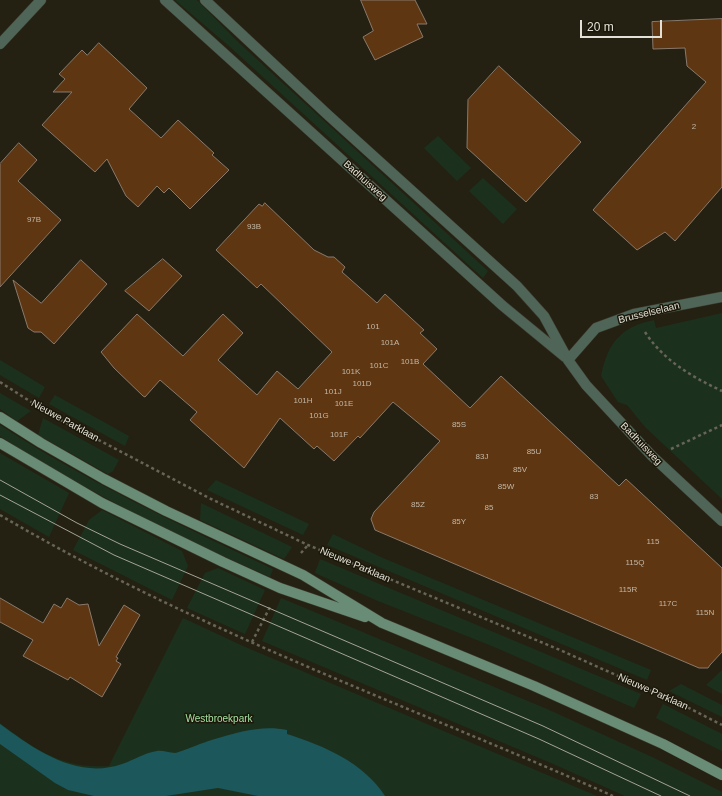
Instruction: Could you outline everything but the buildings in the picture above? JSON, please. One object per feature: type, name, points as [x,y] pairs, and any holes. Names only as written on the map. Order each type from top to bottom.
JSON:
[{"type":"main road","points":[[0,417],[41,443],[104,479],[173,515],[303,575],[382,623]]},
{"type":"main road","points":[[0,443],[43,470],[102,503],[242,571],[280,588],[382,623],[542,689],[663,744],[722,775]]},
{"type":"street","points":[[0,44],[41,0]]},
{"type":"street","name":"Badhuisweg","points":[[166,0],[497,301],[568,360]]},
{"type":"street","name":"Badhuisweg","points":[[205,0],[328,115],[517,286],[544,316],[568,360],[586,385],[652,456],[722,521]]},
{"type":"street","name":"Brusselselaan","points":[[568,360],[596,328],[634,314],[722,297]]},
{"type":"path","points":[[634,314],[651,341],[672,362],[703,382],[722,391]]},
{"type":"path","name":"Nieuwe Parklaan","points":[[0,382],[53,416],[211,499],[308,545],[560,650],[683,705],[722,725]]},
{"type":"path","points":[[652,456],[722,426]]},
{"type":"path","points":[[0,515],[88,564],[167,604],[266,648],[613,796]]},
{"type":"green space","points":[[175,0],[197,0],[237,41],[488,271],[483,278],[229,46]]},
{"type":"green space","points":[[438,136],[471,168],[457,181],[424,148]]},
{"type":"green space","points":[[483,178],[517,209],[503,224],[469,191]]},
{"type":"green space","points":[[722,313],[722,499],[646,428],[627,405],[618,402],[601,376],[612,345],[625,332],[633,327],[654,320],[656,328]]},
{"type":"green space","points":[[0,360],[45,387],[39,398],[0,375]]},
{"type":"green space","points":[[0,393],[31,411],[17,421],[0,409]]},
{"type":"green space","points":[[55,395],[129,436],[125,446],[49,404]]},
{"type":"green space","points":[[43,418],[119,460],[113,471],[108,474],[38,435]]},
{"type":"green space","points":[[0,425],[66,465],[134,502],[273,569],[270,577],[166,529],[98,494],[0,436]]},
{"type":"green space","points":[[0,453],[69,493],[49,537],[0,509]]},
{"type":"green space","points":[[216,480],[309,524],[303,535],[207,490]]},
{"type":"green space","points":[[201,503],[292,547],[284,559],[200,520]]},
{"type":"green space","points":[[102,510],[182,551],[188,566],[172,600],[73,550],[89,520]]},
{"type":"green space","points":[[333,534],[383,558],[651,670],[647,680],[327,545]]},
{"type":"green space","points":[[320,559],[641,694],[634,708],[492,646],[378,601],[315,573]]},
{"type":"green space","points":[[218,568],[265,590],[245,634],[187,608],[205,573]]},
{"type":"green space","points":[[281,598],[547,709],[652,757],[722,792],[722,796],[625,796],[551,763],[262,641]]},
{"type":"green space","name":"Westbroekpark","points":[[183,618],[243,646],[597,796],[0,796],[0,723],[26,742],[50,756],[77,764],[109,766]]},
{"type":"green space","points":[[722,670],[722,694],[706,685]]},
{"type":"green space","points":[[681,684],[722,705],[722,717],[669,691]]},
{"type":"green space","points":[[663,704],[722,734],[722,751],[656,718]]},
{"type":"water","points":[[0,724],[42,752],[73,765],[89,768],[105,768],[122,764],[148,753],[157,751],[175,753],[211,740],[251,730],[269,728],[287,730],[287,734],[328,750],[354,765],[376,784],[385,796],[258,796],[218,788],[166,796],[94,796],[68,790],[55,783],[0,744]]},
{"type":"tram line","points":[[0,480],[77,523],[120,544],[543,726],[690,796]]},
{"type":"tram line","points":[[0,495],[114,555],[539,739],[661,796]]}]
